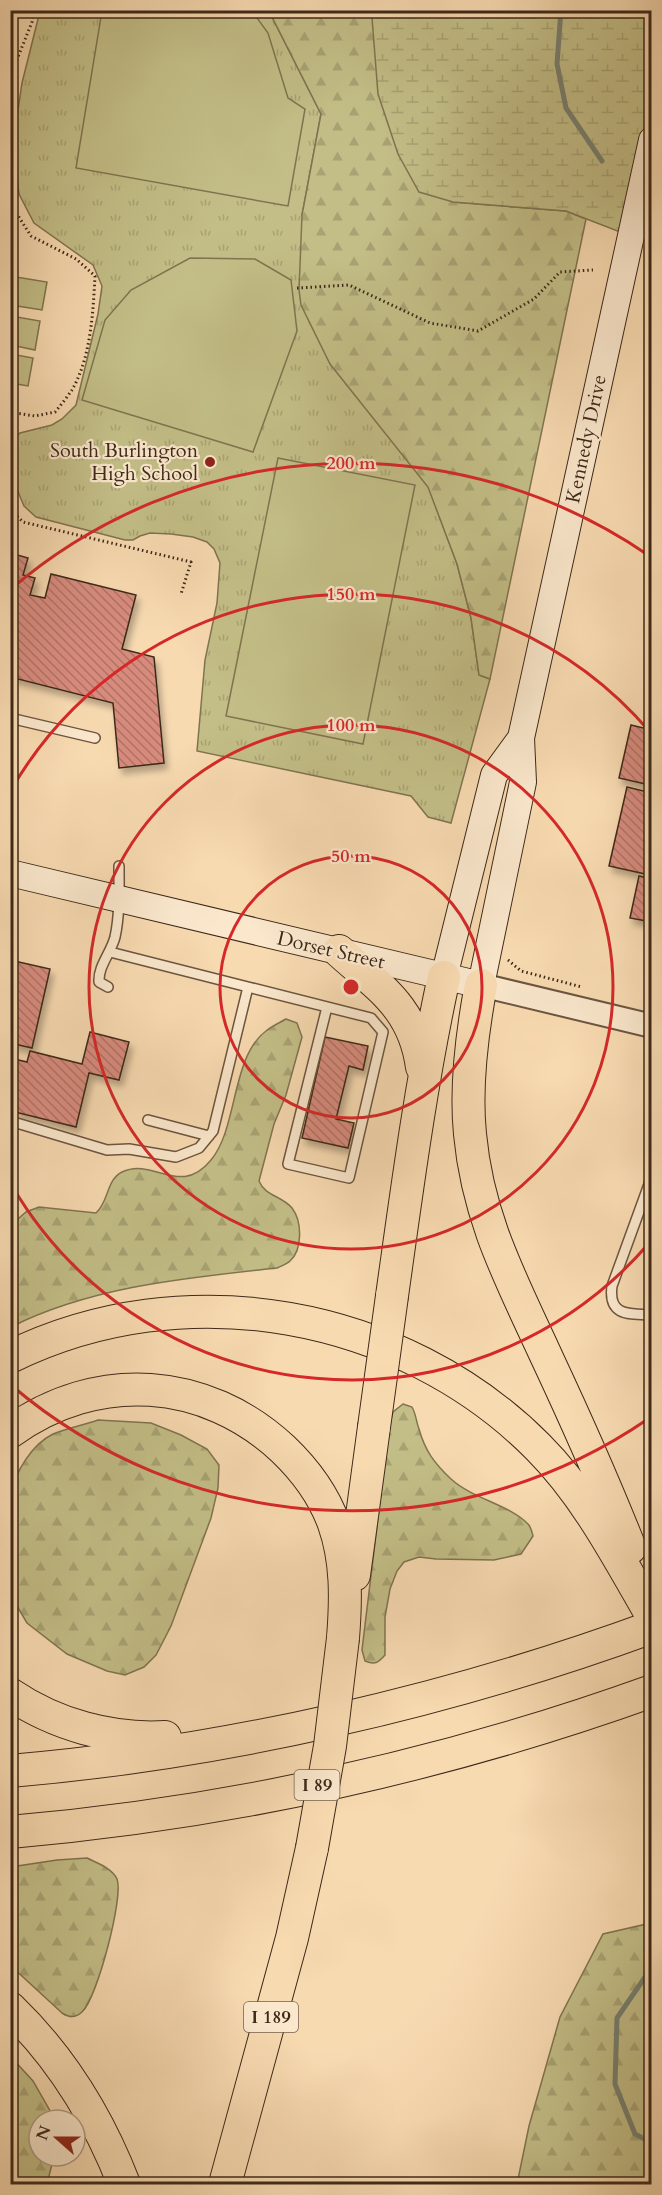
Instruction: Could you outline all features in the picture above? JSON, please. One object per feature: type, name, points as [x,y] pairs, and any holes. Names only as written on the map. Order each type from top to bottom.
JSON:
[{"type":"highway","points":[[339,951],[398,1006],[411,1024],[421,1057],[423,1089]]},
{"type":"highway","points":[[343,1638],[423,1089],[444,977]]},
{"type":"highway","points":[[481,985],[471,1050],[469,1118],[473,1162],[483,1210],[510,1281],[548,1359],[618,1518],[651,1604]]},
{"type":"highway","points":[[10,1357],[50,1340],[99,1325],[156,1315],[199,1312],[243,1312],[289,1318],[340,1330],[381,1345],[426,1365],[468,1389],[508,1419],[539,1448],[586,1506],[651,1616]]},
{"type":"highway","points":[[10,1432],[58,1405],[92,1394],[127,1389],[178,1393],[237,1414],[288,1454],[310,1480],[328,1509],[342,1554],[345,1596],[343,1638]]},
{"type":"highway","points":[[10,1771],[138,1756],[324,1721],[444,1693],[594,1647],[651,1626]]},
{"type":"highway","name":"I 189","points":[[225,2184],[292,1938],[312,1848],[330,1746],[343,1638]]},
{"type":"highway","name":"I 89","points":[[10,1832],[170,1812],[315,1786],[434,1758],[544,1727],[651,1690]]},
{"type":"highway","points":[[10,1694],[58,1720],[98,1731],[129,1736],[181,1736],[324,1721]]},
{"type":"highway","points":[[10,2008],[54,2056],[79,2091],[107,2142],[124,2184]]},
{"type":"main road","name":"Kennedy Drive","points":[[481,985],[523,782],[521,738],[651,140]]},
{"type":"main road","name":"Kennedy Drive","points":[[444,977],[494,775],[521,738]]},
{"type":"main road","name":"Dorset Street","points":[[10,873],[481,985]]},
{"type":"street","name":"Dorset Street","points":[[481,985],[651,1026]]},
{"type":"lane","points":[[10,718],[95,738]]},
{"type":"lane","points":[[108,987],[99,982],[99,973],[110,952],[115,935],[119,900],[119,866]]},
{"type":"lane","points":[[110,952],[327,1007],[370,1018],[383,1032],[349,1178],[288,1164],[327,1007]]},
{"type":"lane","points":[[10,1121],[106,1150],[129,1149],[176,1157],[199,1148],[213,1131],[248,987]]},
{"type":"lane","points":[[148,1120],[209,1136]]},
{"type":"lane","points":[[651,1176],[612,1286],[610,1299],[614,1307],[628,1314],[651,1315]]},
{"type":"path","points":[[10,77],[32,22],[34,10]]},
{"type":"path","points":[[10,196],[15,211],[31,236],[76,259],[95,276],[93,312],[84,358],[72,388],[55,412],[35,416],[10,412]]},
{"type":"path","points":[[297,288],[349,285],[430,323],[478,331],[534,299],[560,272],[593,270]]},
{"type":"path","points":[[10,505],[12,512],[23,522],[191,562],[182,594]]},
{"type":"path","points":[[506,956],[509,962],[521,971],[586,988]]},
{"type":"green space","points":[[375,10],[651,11],[651,244],[566,211],[453,202],[419,192],[398,154],[378,94],[372,18]]},
{"type":"green space","name":"South Burlington High School","points":[[40,11],[269,11],[321,114],[302,215],[390,437],[428,486],[457,564],[471,618],[479,675],[490,679],[451,823],[428,817],[411,796],[197,751],[205,660],[217,603],[220,563],[214,549],[207,542],[193,537],[171,534],[150,533],[133,540],[125,540],[36,517],[24,506],[14,482],[13,440],[20,433],[52,425],[76,405],[98,314],[102,286],[93,265],[34,223],[19,194],[13,144],[22,83]]},
{"type":"green space","points":[[102,11],[252,11],[268,33],[288,98],[305,109],[288,206],[76,168]]},
{"type":"green space","points":[[269,11],[376,11],[453,202],[566,211],[586,219],[490,679],[479,675],[471,618],[457,564],[428,487],[330,364],[301,305],[299,290],[302,215],[321,114]]},
{"type":"green space","points":[[190,258],[255,259],[291,280],[297,331],[253,452],[82,400],[105,320],[131,290]]},
{"type":"green space","points":[[10,276],[47,282],[42,310],[11,305]]},
{"type":"green space","points":[[11,316],[40,321],[35,350],[11,345]]},
{"type":"green space","points":[[11,354],[33,358],[28,386],[11,383]]},
{"type":"green space","points":[[278,458],[415,485],[363,744],[226,716]]},
{"type":"green space","points":[[286,1019],[297,1023],[302,1037],[286,1095],[274,1124],[259,1181],[265,1190],[292,1208],[298,1220],[299,1242],[290,1261],[277,1268],[175,1280],[107,1293],[42,1313],[11,1327],[11,1225],[26,1212],[39,1207],[96,1213],[113,1180],[122,1172],[145,1169],[178,1177],[189,1176],[200,1171],[220,1146],[246,1058],[255,1043],[268,1029]]},
{"type":"green space","points":[[403,1404],[412,1407],[428,1451],[445,1473],[470,1492],[520,1517],[529,1525],[533,1536],[521,1554],[494,1560],[419,1557],[404,1562],[397,1571],[390,1589],[385,1617],[385,1655],[371,1663],[365,1661],[362,1650],[389,1427],[393,1412]]},
{"type":"green space","points":[[98,1420],[151,1423],[207,1449],[219,1465],[218,1488],[211,1518],[171,1626],[156,1655],[144,1667],[125,1675],[107,1671],[67,1654],[27,1623],[11,1596],[10,1494],[16,1477],[31,1452],[45,1439],[58,1432]]},
{"type":"green space","points":[[87,1858],[104,1866],[115,1875],[118,1889],[117,1905],[108,1947],[95,1988],[82,2012],[70,2016],[62,2013],[11,1966],[11,1867]]},
{"type":"green space","points":[[651,1923],[651,2184],[517,2184],[529,2126],[560,2017],[603,1934]]},
{"type":"green space","points":[[11,2057],[33,2081],[48,2108],[27,2108],[27,2168],[51,2168],[47,2184],[11,2184]]},
{"type":"building","points":[[10,553],[28,558],[23,575],[35,578],[30,595],[45,598],[51,574],[136,595],[122,649],[154,657],[164,763],[119,768],[113,703],[10,677]]},
{"type":"building","points":[[631,725],[652,730],[650,785],[619,778]]},
{"type":"building","points":[[627,787],[652,793],[652,867],[650,875],[609,866]]},
{"type":"building","points":[[639,876],[652,879],[652,922],[630,918]]},
{"type":"building","points":[[10,960],[50,969],[32,1048],[10,1043]]},
{"type":"building","points":[[90,1032],[129,1042],[119,1080],[89,1073],[76,1127],[15,1112],[17,1105],[10,1104],[10,1058],[27,1062],[30,1051],[82,1064]]},
{"type":"building","points":[[325,1037],[368,1046],[363,1070],[349,1066],[336,1119],[354,1123],[348,1148],[302,1138]]},
{"type":"waterway","points":[[561,10],[557,64],[566,108],[602,161]]},
{"type":"waterway","points":[[652,1967],[617,2018],[615,2084],[635,2134],[652,2143]]},
{"type":"place","name":"South Burlington High School","points":[[210,462]]}]
